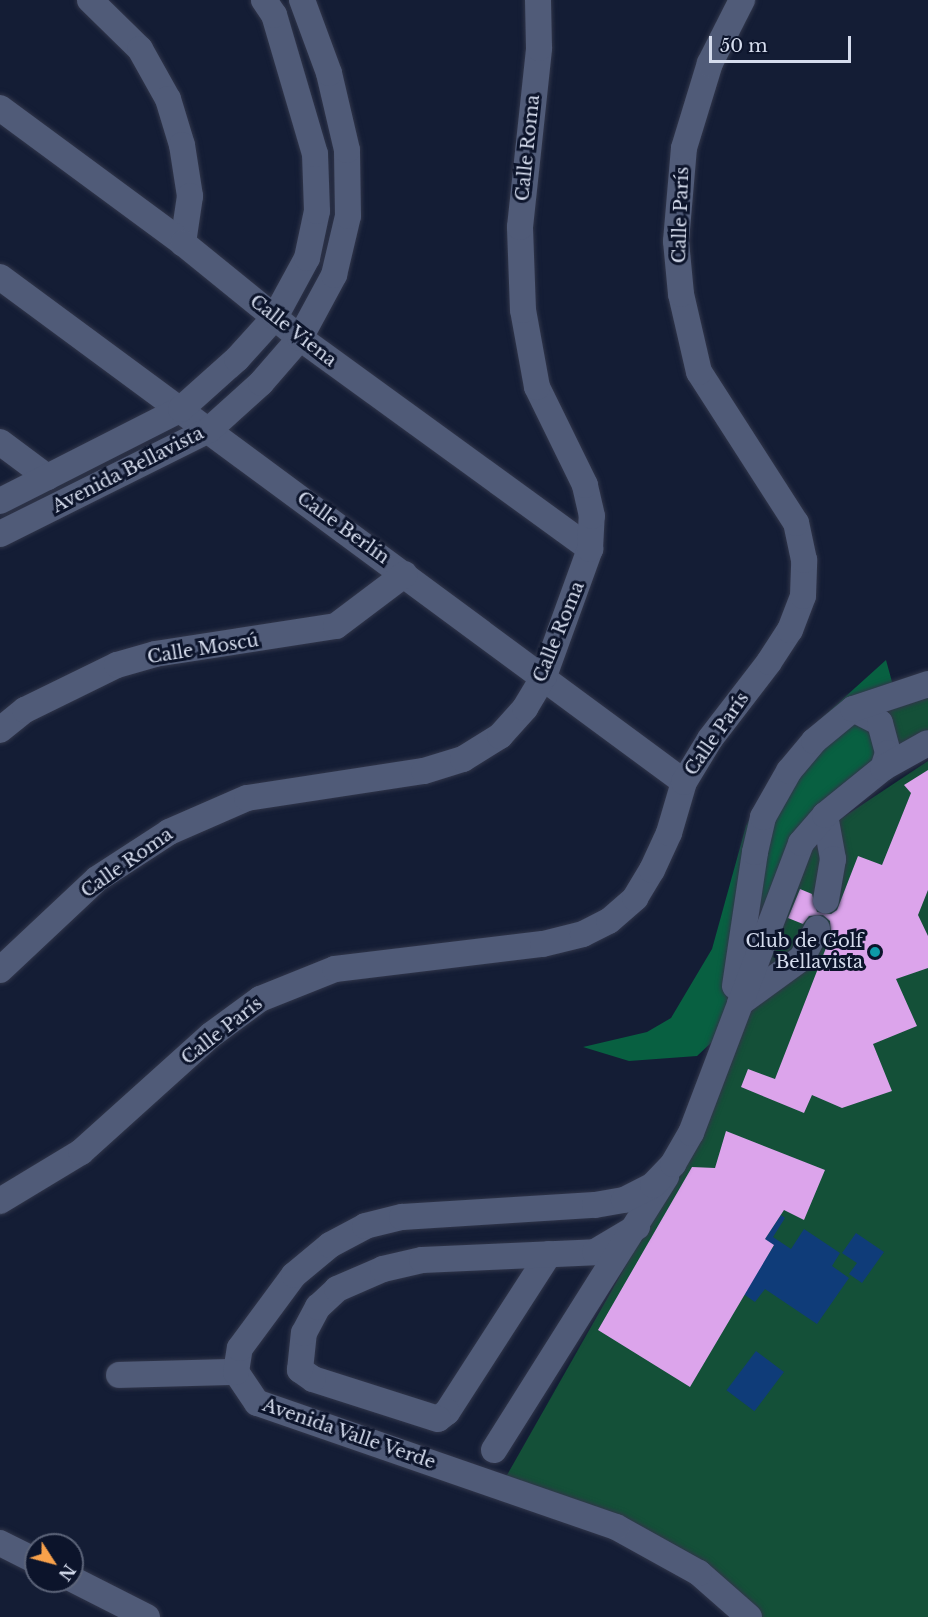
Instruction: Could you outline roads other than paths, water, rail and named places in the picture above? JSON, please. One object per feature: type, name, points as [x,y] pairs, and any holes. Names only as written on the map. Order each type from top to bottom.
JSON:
[{"type":"street","points":[[90,0],[140,49],[168,99],[182,145],[190,196],[183,243]]},
{"type":"street","name":"Avenida Bellavista","points":[[0,501],[181,409],[237,359],[275,317],[307,258],[317,210],[315,154],[274,15],[264,0]]},
{"type":"street","name":"Avenida Bellavista","points":[[0,534],[209,430],[261,382],[300,338],[334,275],[348,216],[347,150],[329,73],[302,0]]},
{"type":"street","name":"Calle Roma","points":[[0,970],[97,879],[169,832],[247,798],[424,771],[464,759],[500,736],[525,708],[544,676],[590,549],[592,516],[585,485],[537,387],[523,310],[520,227],[538,48],[538,0]]},
{"type":"street","name":"Calle París","points":[[0,1202],[81,1152],[211,1035],[260,999],[296,982],[335,969],[543,944],[583,934],[609,921],[635,898],[652,870],[669,833],[684,782],[710,739],[770,662],[790,630],[803,596],[804,560],[796,523],[699,372],[681,294],[676,241],[684,148],[710,63],[742,0]]},
{"type":"street","name":"Calle Viena","points":[[0,108],[183,243],[300,338],[590,549]]},
{"type":"street","name":"Calle Berlín","points":[[0,277],[544,676],[684,782]]},
{"type":"street","points":[[0,442],[47,477]]},
{"type":"street","name":"Calle Moscú","points":[[0,730],[25,710],[117,665],[155,654],[336,626],[405,574]]},
{"type":"street","points":[[730,1031],[745,902],[763,817],[789,771],[814,741],[853,709],[928,684]]},
{"type":"street","points":[[853,709],[880,723],[888,753],[883,768]]},
{"type":"street","points":[[494,1450],[637,1227],[691,1133],[785,875],[801,843],[825,815],[883,768],[928,743]]},
{"type":"street","points":[[825,815],[833,859],[826,900]]},
{"type":"street","points":[[740,1003],[802,958],[816,929]]},
{"type":"street","points":[[119,1376],[236,1372],[240,1348],[294,1275],[330,1245],[365,1226],[402,1217],[624,1200],[653,1185],[673,1164]]},
{"type":"street","points":[[549,1254],[447,1412],[438,1419],[313,1379],[300,1370],[304,1333],[318,1307],[337,1289],[383,1269],[422,1260],[549,1254],[595,1252],[637,1227]]},
{"type":"street","name":"Avenida Valle Verde","points":[[236,1372],[245,1390],[274,1411],[574,1510],[663,1550],[728,1595],[749,1617]]},
{"type":"street","points":[[0,1543],[24,1555]]},
{"type":"street","points":[[84,1585],[147,1617]]},
{"type":"water","points":[[781,1215],[785,1218],[773,1237],[791,1249],[804,1229],[840,1253],[832,1266],[849,1278],[817,1324],[765,1289],[755,1302],[742,1293],[774,1246],[765,1239]]},
{"type":"water","points":[[856,1233],[884,1252],[862,1283],[849,1274],[857,1263],[842,1253]]},
{"type":"water","points":[[756,1351],[784,1372],[754,1411],[727,1390]]},
{"type":"place","name":"Club de Golf Bellavista","points":[[875,952]]}]
